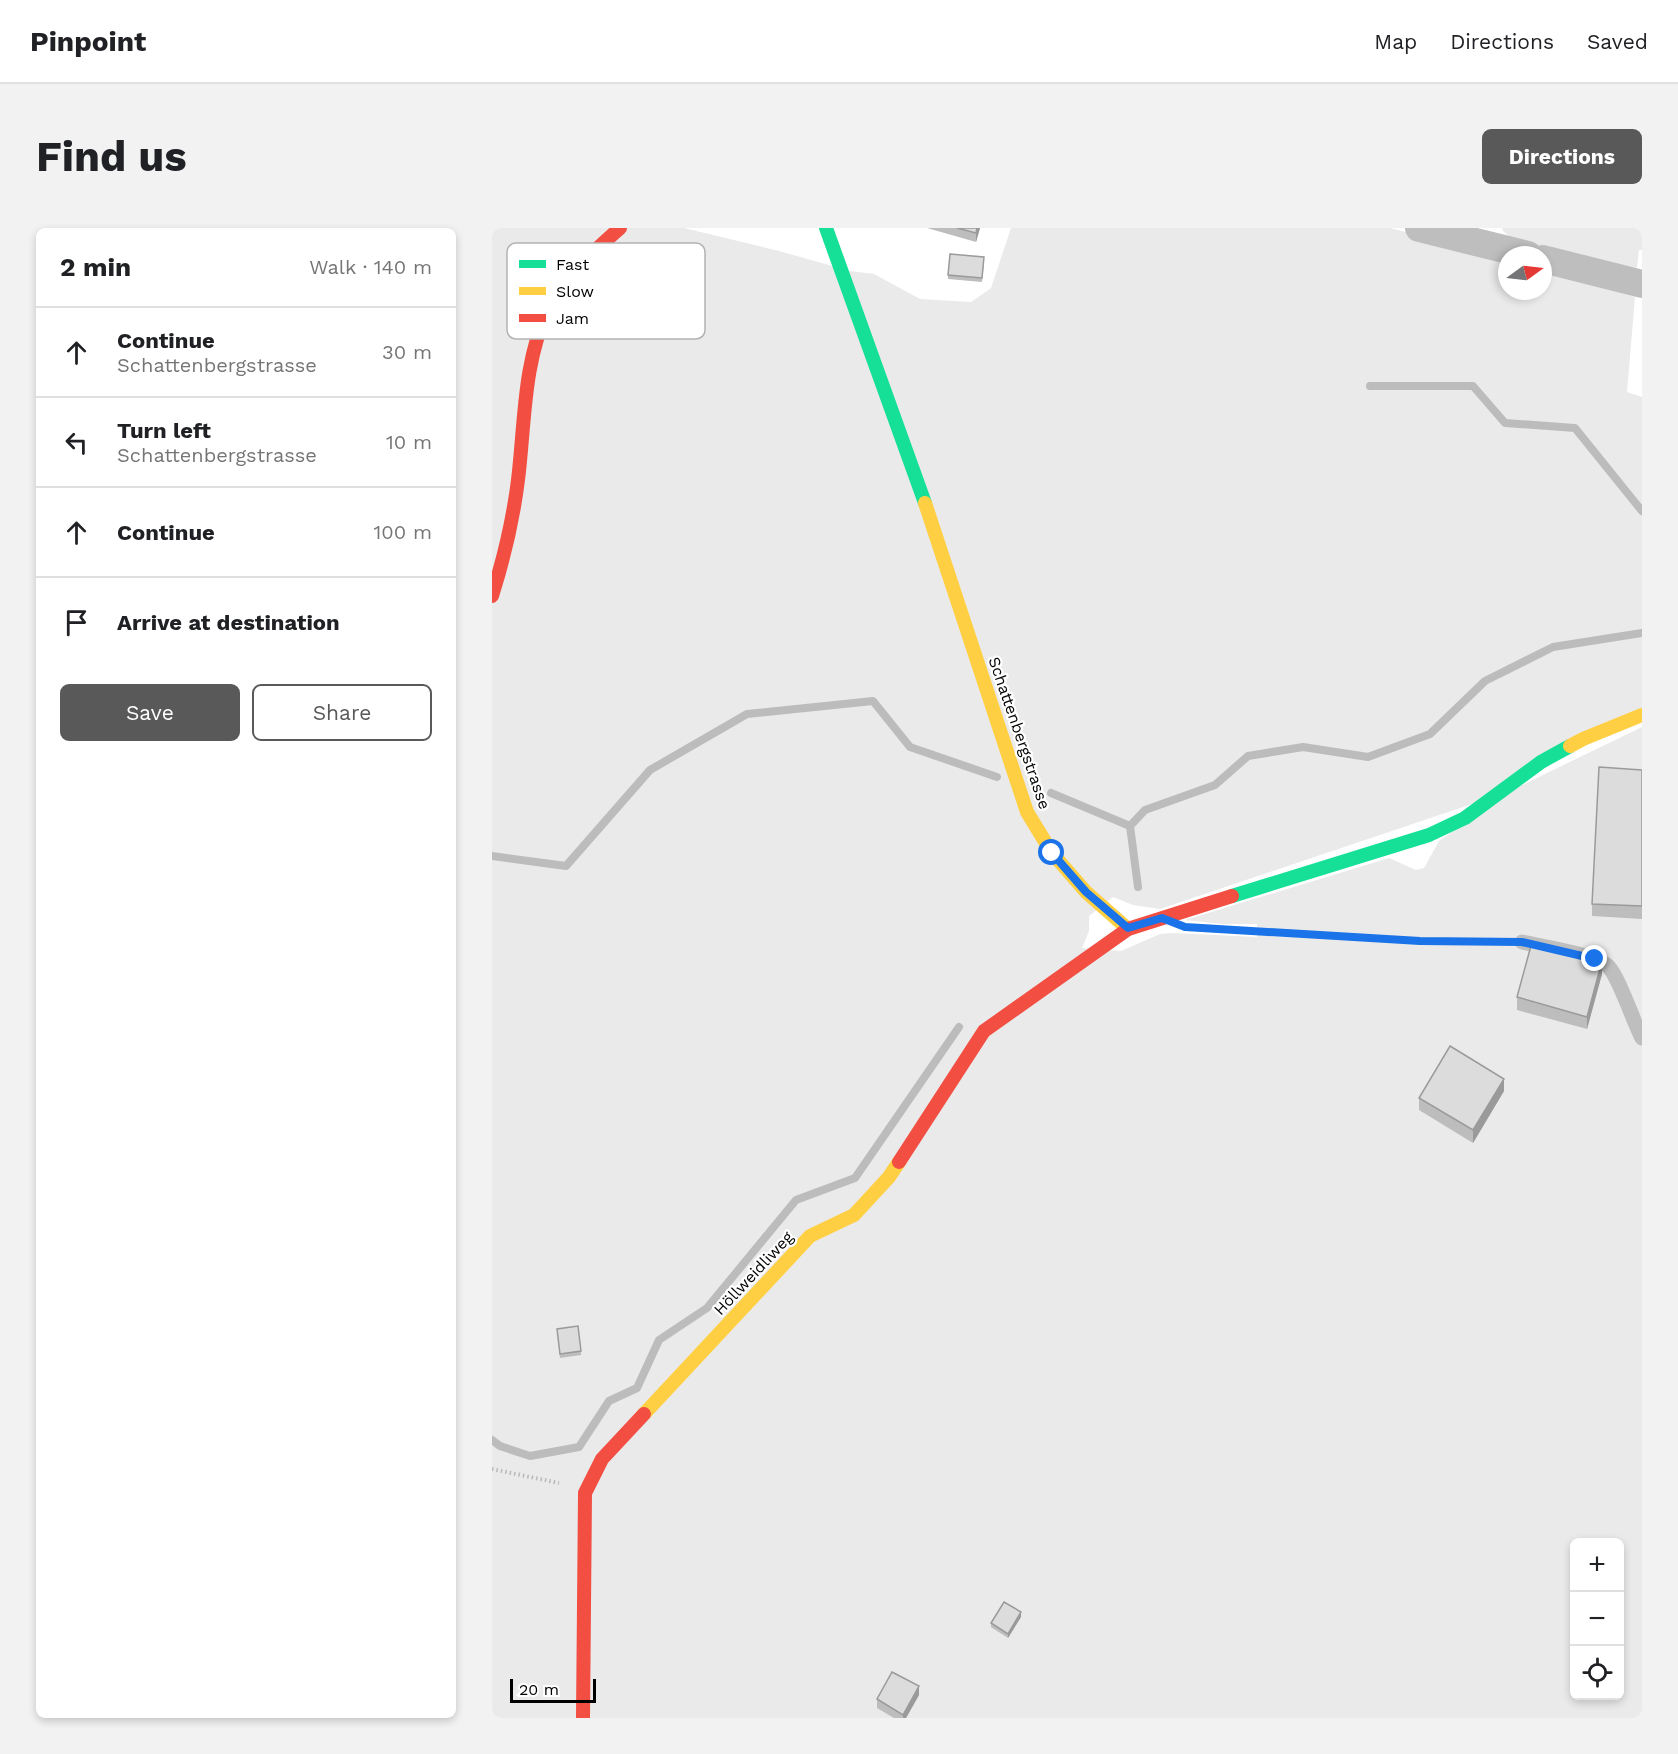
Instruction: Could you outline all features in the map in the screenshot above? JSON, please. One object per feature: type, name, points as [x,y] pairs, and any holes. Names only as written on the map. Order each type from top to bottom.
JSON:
[{"type":"street","points":[[603,243],[620,228]]},
{"type":"street","name":"Schattenbergstrasse","points":[[826,228],[936,534],[1027,812],[1052,853],[1086,892],[1128,928]]},
{"type":"street","points":[[1419,228],[1498,248]]},
{"type":"street","points":[[1552,261],[1642,284]]},
{"type":"street","points":[[492,596],[512,519],[526,395],[538,339]]},
{"type":"street","points":[[1128,928],[1428,835],[1465,818],[1541,762],[1583,739],[1642,714]]},
{"type":"street","name":"Höllweidliweg","points":[[585,1493],[602,1459],[810,1236],[854,1215],[889,1177],[984,1031],[1128,928]]},
{"type":"street","points":[[583,1718],[585,1493]]},
{"type":"lane","points":[[1522,942],[1595,959],[1607,966],[1614,976],[1642,1038]]},
{"type":"path","points":[[1232,930],[1420,941],[1522,942]]},
{"type":"path","points":[[492,1469],[558,1482],[585,1493]]},
{"type":"shaded area","points":[[492,228],[684,228],[850,271],[874,274],[920,299],[971,302],[991,288],[1011,228],[1390,228],[1498,256],[1498,300],[1552,300],[1552,270],[1635,297],[1627,392],[1642,397],[1642,711],[1475,803],[1160,909],[1133,905],[1113,897],[1089,916],[1089,931],[1082,948],[1121,951],[1160,934],[1173,933],[1257,937],[1257,924],[1222,924],[1185,920],[1389,858],[1416,870],[1424,868],[1439,841],[1516,788],[1642,727],[1642,1718],[492,1718]]},
{"type":"shaded area","points":[[1502,228],[1642,228],[1642,250],[1639,250],[1637,268],[1552,252],[1552,246],[1521,246]]},
{"type":"building","points":[[957,228],[977,228],[976,233]]},
{"type":"building","points":[[950,254],[984,257],[982,278],[948,275]]},
{"type":"building","points":[[1599,767],[1642,770],[1642,906],[1592,904]]},
{"type":"building","points":[[1532,942],[1602,961],[1587,1017],[1517,997]]},
{"type":"building","points":[[1450,1046],[1504,1079],[1473,1130],[1419,1098]]},
{"type":"building","points":[[578,1326],[581,1351],[560,1354],[557,1329]]},
{"type":"building","points":[[1004,1602],[1021,1612],[1008,1634],[991,1623]]},
{"type":"building","points":[[892,1672],[919,1686],[903,1715],[877,1699]]},
{"type":"waterway","points":[[1370,386],[1473,386],[1505,423],[1575,428],[1642,511]]},
{"type":"waterway","points":[[1130,826],[1145,810],[1215,785],[1248,756],[1303,747],[1368,757],[1430,734],[1485,681],[1553,647],[1642,633]]},
{"type":"waterway","points":[[492,856],[566,866],[650,770],[747,714],[873,701],[910,747],[997,777]]},
{"type":"waterway","points":[[1051,793],[1130,826]]},
{"type":"waterway","points":[[1130,826],[1138,887]]},
{"type":"waterway","points":[[492,1440],[500,1446],[530,1456],[579,1447],[609,1401],[637,1388],[659,1340],[707,1308],[796,1200],[855,1178],[959,1027]]},
{"type":"traffic: fast","points":[[826,228],[925,503]]},
{"type":"traffic: fast","points":[[1232,896],[1429,835],[1465,818],[1541,762],[1570,746]]},
{"type":"traffic: slow","points":[[925,503],[1027,812],[1052,853],[1086,892],[1128,929]]},
{"type":"traffic: slow","points":[[1570,746],[1642,715]]},
{"type":"traffic: slow","points":[[644,1414],[810,1236],[854,1215],[889,1177],[899,1162]]},
{"type":"traffic: jam","points":[[603,243],[620,228]]},
{"type":"traffic: jam","points":[[492,596],[514,510],[529,372],[537,339]]},
{"type":"traffic: jam","points":[[899,1162],[984,1031],[1128,929],[1232,896]]},
{"type":"traffic: jam","points":[[583,1718],[585,1493],[602,1459],[644,1414]]},
{"type":"route","points":[[1052,853],[1086,892],[1128,928],[1162,918],[1185,927],[1420,941],[1522,942],[1595,959]]}]
